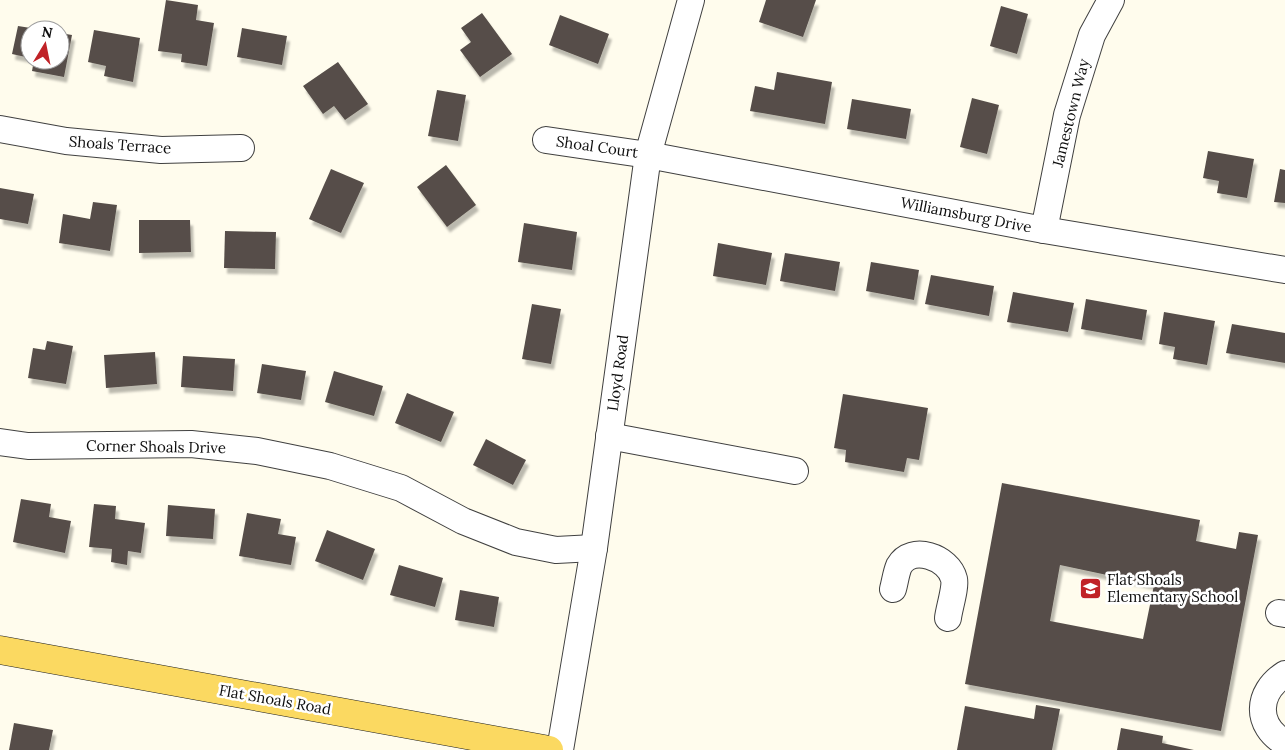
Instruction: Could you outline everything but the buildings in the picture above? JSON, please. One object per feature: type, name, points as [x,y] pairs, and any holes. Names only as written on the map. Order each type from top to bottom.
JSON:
[{"type":"main road","name":"Flat Shoals Road","points":[[0,650],[549,750]]},
{"type":"street","name":"Lloyd Road","points":[[560,750],[594,548],[648,155],[691,0]]},
{"type":"street","name":"Jamestown Way","points":[[1044,230],[1068,115],[1092,35],[1111,0]]},
{"type":"street","name":"Shoals Terrace","points":[[0,129],[66,141],[161,150],[242,148]]},
{"type":"street","name":"Shoal Court","points":[[546,140],[648,155]]},
{"type":"street","name":"Williamsburg Drive","points":[[648,155],[1044,230],[1285,270]]},
{"type":"street","points":[[609,436],[795,471]]},
{"type":"street","name":"Corner Shoals Drive","points":[[0,442],[28,446],[191,444],[257,451],[330,466],[400,488],[462,521],[516,542],[556,550],[594,548]]},
{"type":"street","points":[[893,589],[900,565],[913,555],[930,555],[947,565],[955,580],[948,618]]},
{"type":"street","points":[[1285,674],[1276,680],[1268,690],[1263,701],[1263,714],[1267,726],[1274,736],[1285,743]]},
{"type":"place","name":"Flat Shoals Elementary School","points":[[1091,589]]}]
